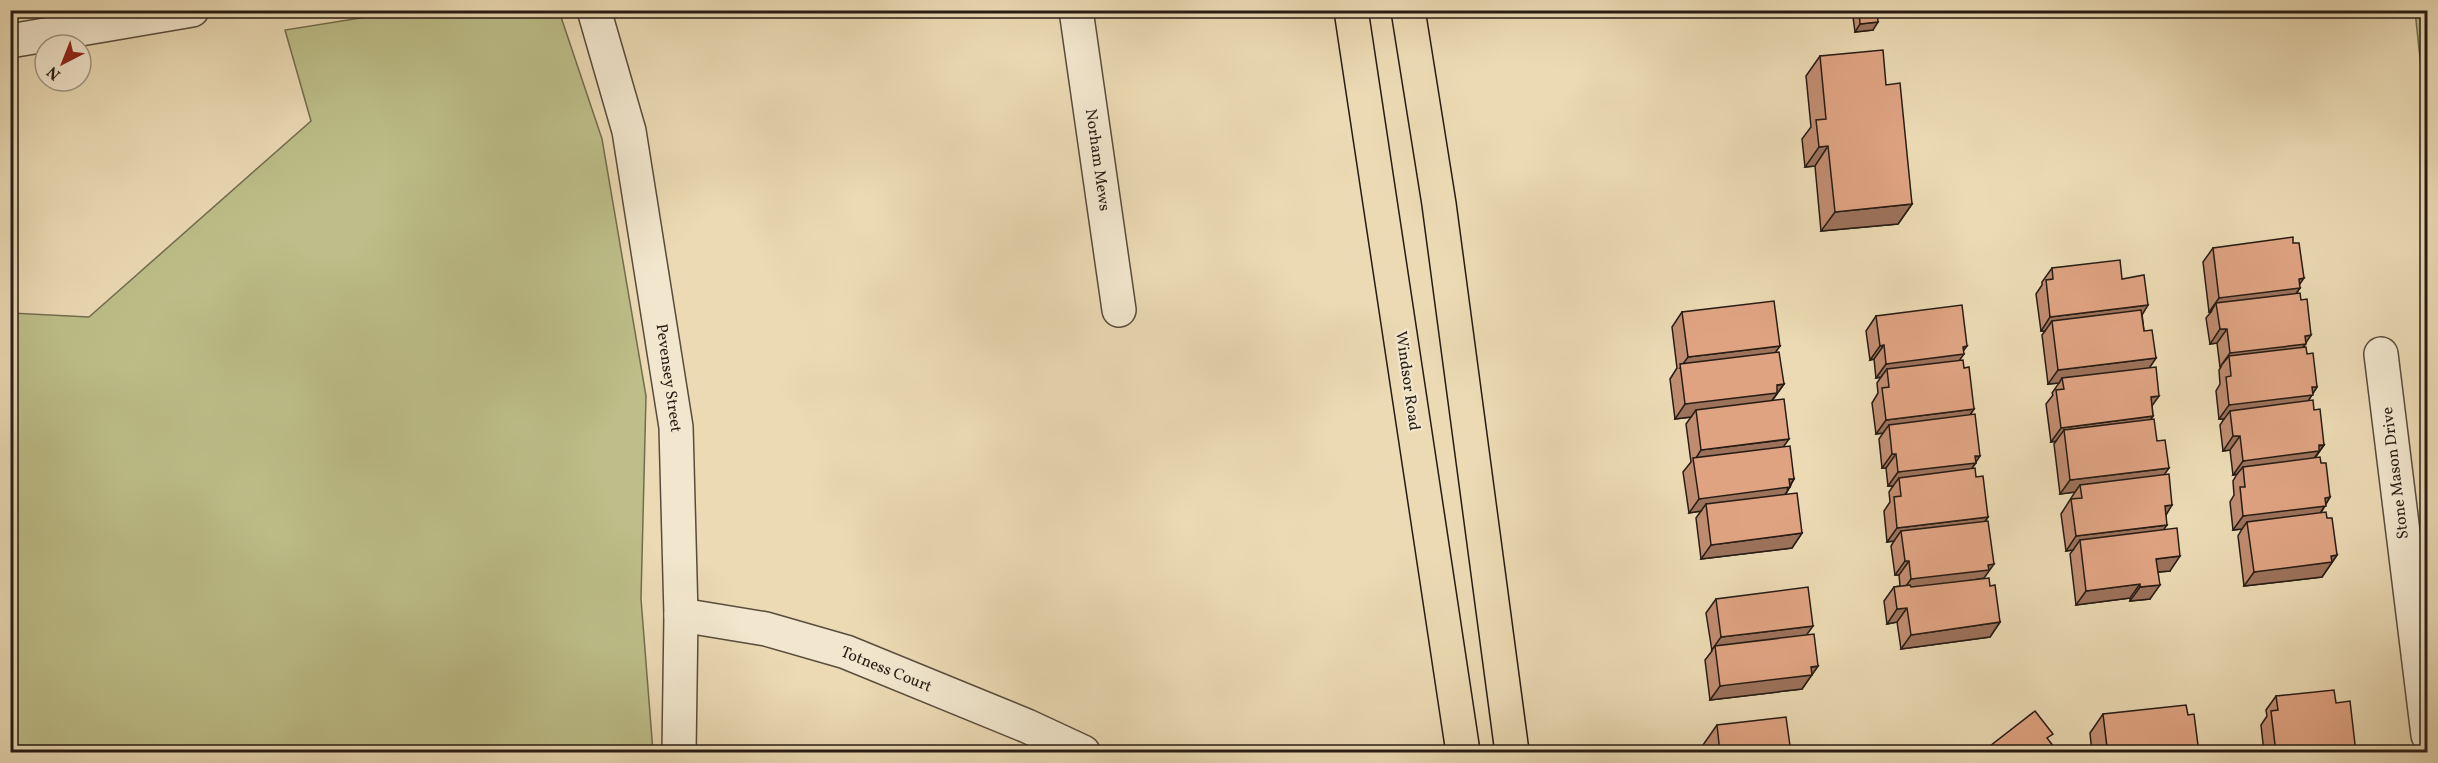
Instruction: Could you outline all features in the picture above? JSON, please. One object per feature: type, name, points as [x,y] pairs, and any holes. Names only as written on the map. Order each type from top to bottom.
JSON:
[{"type":"main road","name":"Windsor Road","points":[[1351,10],[1462,753]]},
{"type":"main road","points":[[1408,10],[1440,216],[1512,753]]},
{"type":"street","points":[[10,41],[192,10]]},
{"type":"street","name":"Pevensey Street","points":[[594,10],[629,131],[676,427],[681,615],[679,753]]},
{"type":"street","name":"Norham Mews","points":[[1076,10],[1119,310]]},
{"type":"street","name":"Stone Mason Drive","points":[[2381,354],[2427,735]]},
{"type":"street","name":"Totness Court","points":[[681,615],[766,629],[846,652],[1027,726],[1083,753]]},
{"type":"green space","points":[[404,11],[559,11],[602,139],[646,396],[641,599],[653,752],[11,752],[11,313],[89,317],[311,121],[285,30]]},
{"type":"green space","points":[[2415,11],[2427,11],[2427,124]]},
{"type":"building","points":[[1859,10],[1877,10],[1878,22],[1860,24]]},
{"type":"building","points":[[1883,50],[1886,85],[1900,83],[1912,204],[1835,212],[1828,146],[1819,147],[1816,120],[1826,119],[1820,56]]},
{"type":"building","points":[[2293,237],[2293,243],[2299,243],[2304,278],[2299,279],[2300,288],[2219,298],[2213,248]]},
{"type":"building","points":[[2120,260],[2122,279],[2144,275],[2148,305],[2050,317],[2046,280],[2053,279],[2052,268]]},
{"type":"building","points":[[2300,293],[2301,300],[2307,299],[2311,335],[2305,336],[2306,344],[2230,353],[2227,329],[2220,329],[2216,303]]},
{"type":"building","points":[[1774,301],[1780,346],[1688,357],[1682,312]]},
{"type":"building","points":[[1962,305],[1967,346],[1963,347],[1964,354],[1886,364],[1884,345],[1880,346],[1876,316]]},
{"type":"building","points":[[2141,310],[2144,331],[2152,330],[2156,358],[2058,370],[2052,321]]},
{"type":"building","points":[[2306,347],[2307,354],[2313,353],[2317,387],[2312,387],[2313,395],[2229,405],[2226,377],[2231,376],[2229,356]]},
{"type":"building","points":[[1779,352],[1784,384],[1777,385],[1777,393],[1685,404],[1680,364]]},
{"type":"building","points":[[1963,360],[1964,368],[1969,367],[1974,409],[1886,420],[1882,388],[1889,387],[1887,369]]},
{"type":"building","points":[[2156,367],[2159,396],[2151,397],[2153,416],[2061,428],[2056,390],[2064,389],[2062,378]]},
{"type":"building","points":[[1784,399],[1789,439],[1701,450],[1696,410]]},
{"type":"building","points":[[2313,400],[2314,410],[2320,409],[2324,445],[2319,445],[2319,451],[2243,461],[2240,436],[2233,436],[2230,411]]},
{"type":"building","points":[[1975,414],[1980,456],[1975,456],[1976,463],[1898,472],[1896,454],[1892,454],[1889,425]]},
{"type":"building","points":[[2154,419],[2157,441],[2165,440],[2169,468],[2070,480],[2064,430]]},
{"type":"building","points":[[1790,446],[1794,479],[1789,479],[1790,487],[1699,499],[1693,458]]},
{"type":"building","points":[[2320,457],[2321,463],[2326,463],[2330,497],[2325,498],[2326,506],[2243,516],[2240,487],[2245,487],[2243,467]]},
{"type":"building","points":[[1975,468],[1976,477],[1983,476],[1988,517],[1897,528],[1894,497],[1901,496],[1899,478]]},
{"type":"building","points":[[2169,474],[2172,505],[2165,506],[2167,525],[2076,536],[2071,499],[2082,498],[2080,485]]},
{"type":"building","points":[[1797,493],[1802,533],[1711,545],[1706,504]]},
{"type":"building","points":[[2326,512],[2327,518],[2332,518],[2337,555],[2331,556],[2332,562],[2254,572],[2247,522]]},
{"type":"building","points":[[1988,521],[1994,564],[1988,565],[1989,570],[1911,579],[1909,561],[1905,561],[1901,531]]},
{"type":"building","points":[[2177,528],[2180,556],[2156,559],[2160,585],[2140,587],[2140,584],[2086,591],[2080,540]]},
{"type":"building","points":[[1989,578],[1990,586],[1995,585],[2000,622],[1911,635],[1907,608],[1897,609],[1894,587]]},
{"type":"building","points":[[1808,587],[1813,626],[1721,637],[1716,599]]},
{"type":"building","points":[[1814,634],[1818,666],[1811,667],[1812,675],[1720,686],[1715,646]]},
{"type":"building","points":[[2334,690],[2336,703],[2350,701],[2356,753],[2276,753],[2271,711],[2278,710],[2276,696]]},
{"type":"building","points":[[2186,705],[2188,715],[2194,714],[2199,753],[2111,753],[2110,746],[2107,747],[2103,714]]},
{"type":"building","points":[[2035,711],[2053,734],[2047,738],[2054,747],[2048,753],[1981,753]]},
{"type":"building","points":[[1786,717],[1791,753],[1720,753],[1717,725]]}]
